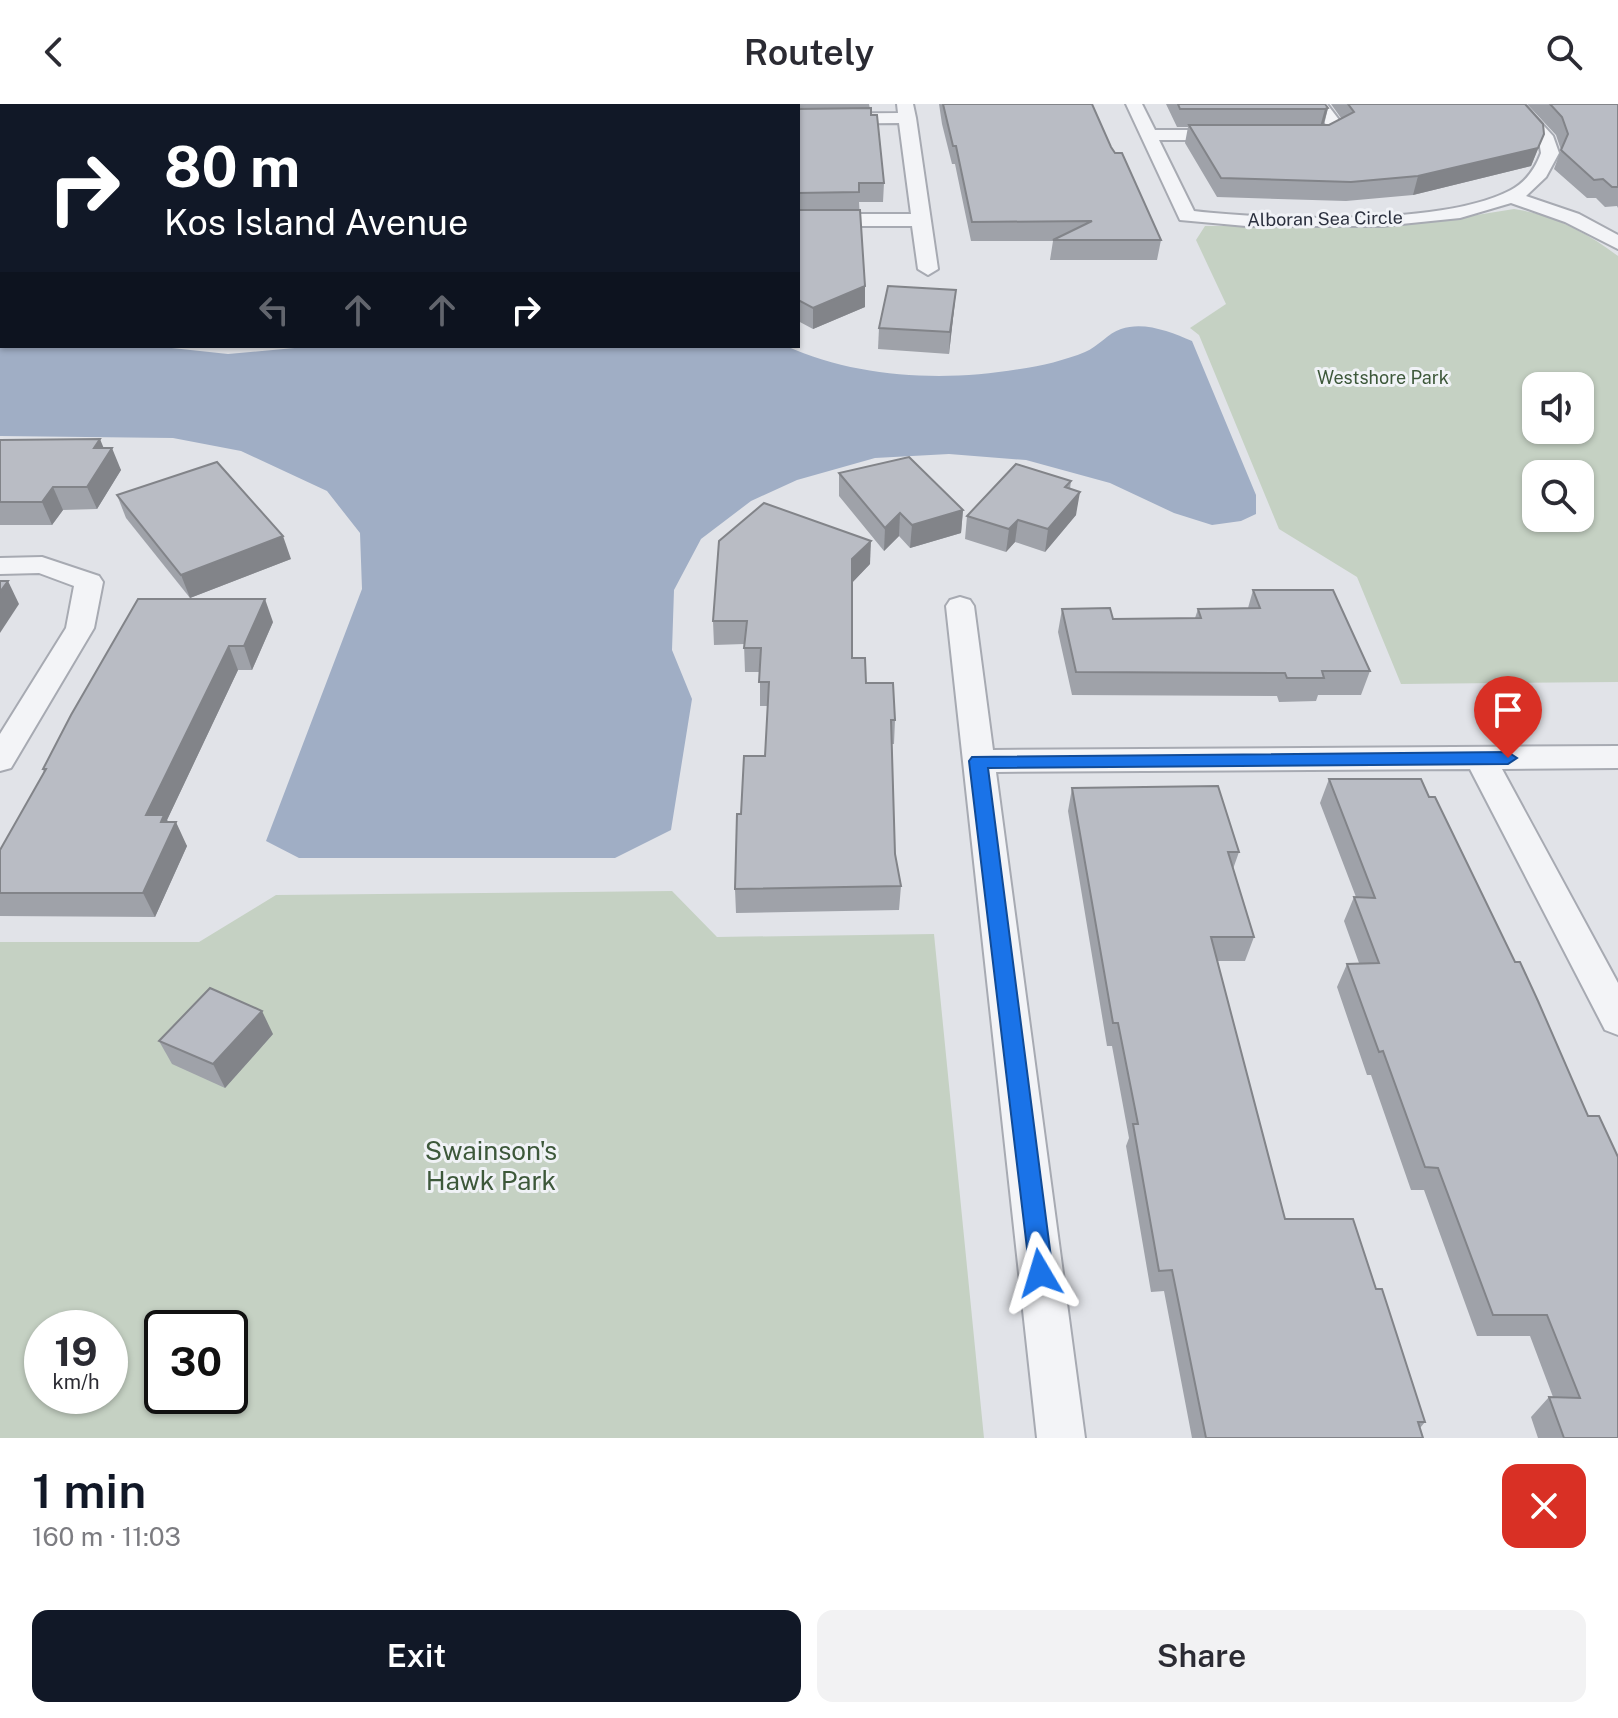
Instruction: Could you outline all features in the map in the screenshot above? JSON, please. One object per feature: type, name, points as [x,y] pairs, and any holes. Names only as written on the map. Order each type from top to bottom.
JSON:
[{"type":"street","name":"Alboran Sea Circle","points":[[1134,104],[1187,216],[1218,220],[1393,221],[1453,212],[1512,197],[1533,183],[1550,153],[1541,132],[1515,104]]},
{"type":"street","points":[[1292,135],[1323,135],[1338,129],[1319,104]]},
{"type":"street","points":[[800,119],[906,111],[928,269]]},
{"type":"street","points":[[1149,135],[1246,135]]},
{"type":"street","points":[[1512,197],[1572,218],[1618,243]]},
{"type":"street","points":[[800,220],[921,220]]},
{"type":"street","points":[[0,566],[42,565],[89,582],[80,628],[0,760]]},
{"type":"street","points":[[960,606],[1061,1438]]},
{"type":"street","points":[[978,761],[1618,757]]},
{"type":"street","points":[[1480,758],[1618,1019]]},
{"type":"green space","name":"Westshore Park","points":[[1514,209],[1542,215],[1569,226],[1618,256],[1618,682],[1401,684],[1357,577],[1279,529],[1199,335],[1190,328],[1226,304],[1196,240],[1205,226],[1385,225],[1439,221]]},
{"type":"green space","name":"Swainson's Hawk Park","points":[[672,891],[717,937],[934,934],[984,1438],[0,1438],[0,942],[199,942],[276,895]]},
{"type":"water","points":[[1139,326],[1192,341],[1256,495],[1256,514],[1241,521],[1212,525],[1174,513],[1110,483],[1026,460],[949,454],[875,458],[797,480],[751,501],[701,539],[674,590],[672,650],[692,699],[671,830],[615,858],[299,858],[266,841],[362,589],[360,533],[327,491],[241,451],[173,438],[0,436],[0,348],[172,348],[228,354],[294,348],[791,348],[813,357],[871,371],[931,376],[991,373],[1062,360],[1085,352],[1121,329]]},
{"type":"building","points":[[943,104],[1092,104],[1111,147],[1115,153],[1122,153],[1161,240],[1053,240],[1092,221],[972,222],[956,146],[953,146]]},
{"type":"building","points":[[1178,104],[1325,104],[1328,108],[1180,109]]},
{"type":"building","points":[[1348,104],[1525,104],[1543,124],[1544,134],[1538,148],[1418,176],[1351,182],[1221,178],[1189,125],[1329,125],[1354,112]]},
{"type":"building","points":[[1550,104],[1618,104],[1618,187],[1612,187],[1603,179],[1594,180],[1561,150],[1568,134],[1562,117]]},
{"type":"building","points":[[871,108],[871,115],[877,115],[884,183],[859,183],[859,192],[800,193],[800,109]]},
{"type":"building","points":[[800,210],[860,210],[865,286],[813,308],[800,301]]},
{"type":"building","points":[[888,286],[956,290],[950,332],[879,328]]},
{"type":"building","points":[[100,439],[94,448],[112,448],[87,487],[53,487],[42,502],[0,502],[0,440]]},
{"type":"building","points":[[909,457],[963,510],[912,525],[900,513],[885,528],[839,473]]},
{"type":"building","points":[[217,462],[283,536],[181,575],[117,495]]},
{"type":"building","points":[[1016,464],[1071,481],[1065,487],[1080,492],[1048,529],[1018,520],[1009,529],[967,516]]},
{"type":"building","points":[[764,503],[871,541],[852,559],[852,658],[865,658],[866,683],[893,683],[895,720],[891,720],[895,854],[901,886],[735,889],[737,814],[741,814],[744,756],[765,756],[769,682],[759,682],[761,648],[744,648],[747,621],[713,621],[719,541]]},
{"type":"building","points":[[0,581],[8,581],[0,592]]},
{"type":"building","points":[[1253,590],[1333,590],[1370,671],[1322,671],[1324,678],[1287,678],[1285,673],[1076,672],[1062,609],[1110,608],[1113,619],[1201,618],[1198,609],[1260,608]]},
{"type":"building","points":[[138,599],[265,599],[244,646],[229,646],[146,815],[164,815],[161,822],[176,822],[143,893],[0,893],[0,850],[46,769],[43,769],[71,715]]},
{"type":"building","points":[[1329,779],[1421,779],[1429,797],[1435,797],[1515,962],[1520,962],[1588,1116],[1599,1116],[1618,1157],[1618,1438],[1564,1438],[1549,1397],[1580,1398],[1547,1315],[1493,1315],[1438,1168],[1425,1167],[1383,1051],[1379,1052],[1347,964],[1379,963],[1354,897],[1375,898]]},
{"type":"building","points":[[1218,786],[1239,852],[1228,852],[1254,937],[1211,937],[1285,1219],[1353,1219],[1376,1289],[1382,1289],[1425,1422],[1418,1422],[1423,1438],[1206,1438],[1172,1270],[1159,1271],[1133,1124],[1138,1124],[1118,1023],[1113,1023],[1072,788]]},
{"type":"building","points":[[210,988],[262,1011],[213,1064],[159,1041]]},
{"type":"route","points":[[1040,1273],[978,761],[1508,758]]}]
